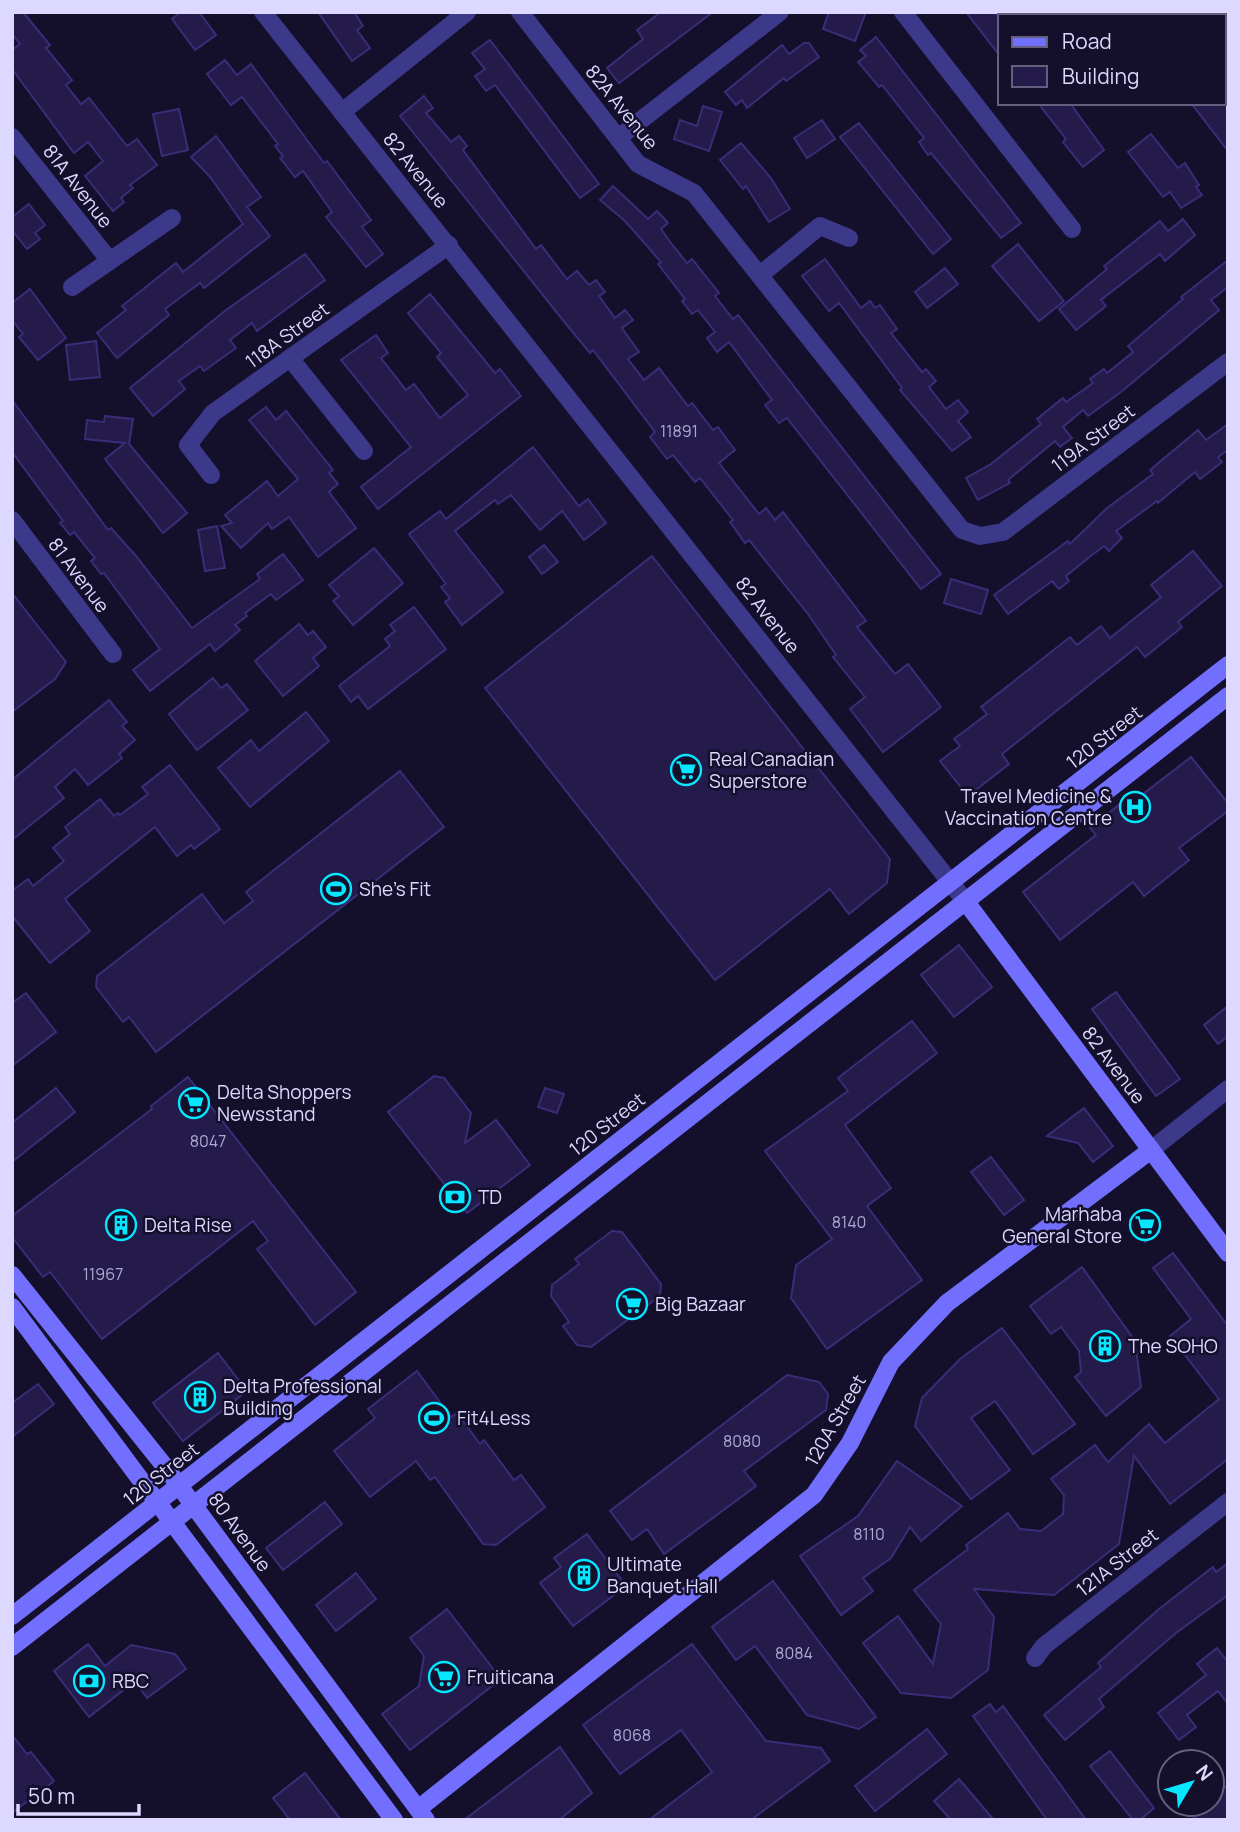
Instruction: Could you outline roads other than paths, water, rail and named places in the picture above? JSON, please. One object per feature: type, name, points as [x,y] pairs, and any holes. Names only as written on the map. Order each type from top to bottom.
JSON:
[{"type":"main road","name":"120 Street","points":[[12,1616],[1228,665]]},
{"type":"main road","points":[[12,1647],[1228,696]]},
{"type":"main road","name":"82 Avenue","points":[[965,902],[1228,1253]]},
{"type":"main road","points":[[608,1182],[604,1175],[606,1168],[627,1148],[632,1132]]},
{"type":"main road","name":"120A Street","points":[[417,1816],[814,1495],[850,1443],[891,1362],[947,1304],[1151,1150]]},
{"type":"main road","points":[[548,1230],[554,1214],[572,1195],[570,1180]]},
{"type":"main road","name":"80 Avenue","points":[[12,1275],[195,1506],[417,1816]]},
{"type":"main road","points":[[12,1307],[394,1820]]},
{"type":"street","name":"82 Avenue","points":[[263,12],[965,902]]},
{"type":"street","points":[[342,112],[467,12]]},
{"type":"street","name":"82A Avenue","points":[[520,12],[638,164],[694,193],[962,530],[980,536]]},
{"type":"street","points":[[618,138],[780,12]]},
{"type":"street","points":[[903,12],[1072,229]]},
{"type":"street","name":"81A Avenue","points":[[12,137],[110,261]]},
{"type":"street","points":[[72,287],[172,218]]},
{"type":"street","points":[[760,275],[820,226],[849,238]]},
{"type":"street","name":"118A Street","points":[[211,475],[188,445],[213,413],[449,245]]},
{"type":"street","points":[[290,358],[364,451]]},
{"type":"street","name":"119A Street","points":[[980,536],[1003,532],[1228,362]]},
{"type":"street","name":"81 Avenue","points":[[12,520],[113,654]]},
{"type":"street","name":"120A Street","points":[[1151,1150],[1228,1089]]},
{"type":"street","name":"121A Street","points":[[1035,1658],[1044,1646],[1228,1502]]},
{"type":"place","name":"Real Canadian Superstore","points":[[686,770]]},
{"type":"place","name":"Travel Medicine & Vaccination Centre","points":[[1135,807]]},
{"type":"place","name":"She's Fit","points":[[336,889]]},
{"type":"place","name":"Delta Shoppers Newsstand","points":[[194,1103]]},
{"type":"place","name":"TD","points":[[455,1197]]},
{"type":"place","name":"Delta Rise","points":[[121,1225]]},
{"type":"place","name":"Marhaba General Store","points":[[1145,1225]]},
{"type":"place","name":"Big Bazaar","points":[[632,1304]]},
{"type":"place","name":"The SOHO","points":[[1105,1346]]},
{"type":"place","name":"Delta Professional Building","points":[[200,1397]]},
{"type":"place","name":"Fit4Less","points":[[434,1418]]},
{"type":"place","name":"Ultimate Banquet Hall","points":[[584,1575]]},
{"type":"place","name":"Fruiticana","points":[[444,1677]]},
{"type":"place","name":"RBC","points":[[89,1681]]}]
